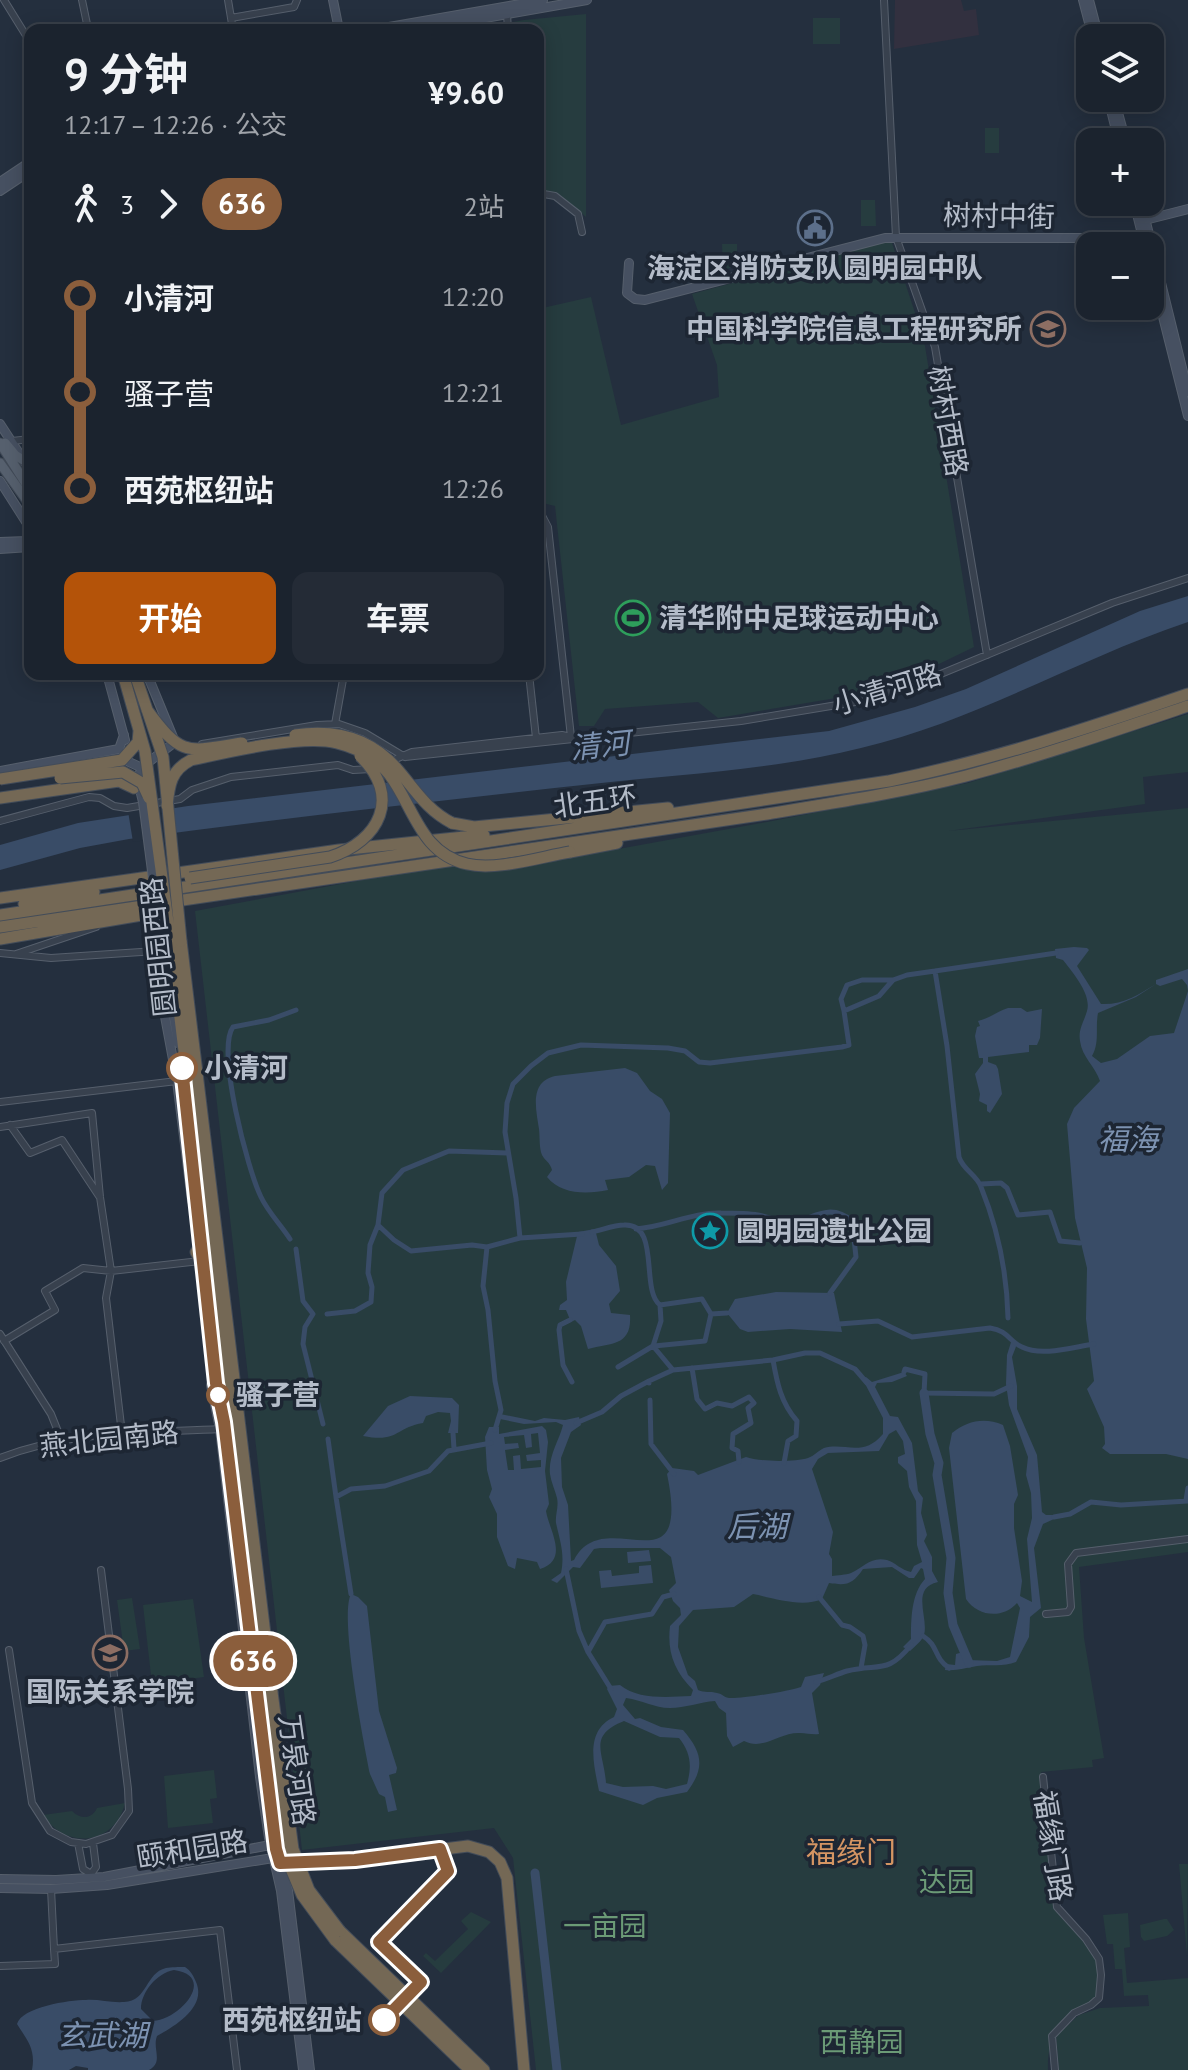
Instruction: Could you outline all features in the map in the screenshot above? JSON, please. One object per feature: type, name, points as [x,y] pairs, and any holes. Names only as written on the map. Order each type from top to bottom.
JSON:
[{"type":"highway","name":"圆明园西路","points":[[126,680],[141,711]]},
{"type":"highway","name":"圆明园西路","points":[[136,680],[145,751],[161,808],[168,947],[267,1692],[293,1849],[309,1890],[340,1931],[484,2070]]},
{"type":"highway","name":"北五环","points":[[0,912],[604,824],[766,808],[962,766],[1057,739],[1188,694]]},
{"type":"highway","name":"北五环","points":[[0,927],[337,877],[965,776],[1060,749],[1188,706]]},
{"type":"highway","points":[[0,779],[122,760],[138,742],[141,711]]},
{"type":"highway","points":[[141,711],[183,748],[207,749],[315,732],[331,732],[359,741],[387,759],[425,805],[452,823],[474,827],[643,810],[766,808]]},
{"type":"highway","points":[[161,808],[172,775],[191,760],[301,741],[338,743],[378,762],[397,786],[420,830],[442,853],[456,860],[488,866],[570,852],[766,808]]},
{"type":"highway","points":[[0,912],[330,857],[348,851],[366,837],[377,823],[382,793],[378,778],[360,756],[338,743]]},
{"type":"highway","points":[[0,786],[123,772],[142,783],[161,808]]},
{"type":"highway","points":[[0,798],[119,781],[134,788]]},
{"type":"highway","points":[[0,898],[339,850],[604,824]]},
{"type":"highway","points":[[0,939],[118,920],[337,877]]},
{"type":"highway","name":"圆明园西路","points":[[168,947],[267,1692]]},
{"type":"highway","points":[[200,1259],[212,1282]]},
{"type":"highway","name":"万泉河路","points":[[267,1692],[281,1840],[302,1895],[335,1940],[470,2070]]},
{"type":"highway","points":[[276,1860],[355,1860],[468,1846],[489,1852],[500,1862],[507,1878],[524,2070]]},
{"type":"main road","points":[[0,440],[23,460]]},
{"type":"main road","points":[[0,440],[24,480]]},
{"type":"main road","points":[[0,463],[24,497]]},
{"type":"street","points":[[4,0],[24,32]]},
{"type":"street","points":[[82,0],[87,24]]},
{"type":"street","points":[[228,0],[232,24]]},
{"type":"street","points":[[231,18],[294,7],[297,0]]},
{"type":"street","points":[[333,0],[338,24]]},
{"type":"street","points":[[406,24],[543,0]]},
{"type":"street","points":[[451,24],[587,0]]},
{"type":"street","name":"树村西路","points":[[884,0],[896,237],[935,347],[987,655]]},
{"type":"street","points":[[1083,0],[1091,24]]},
{"type":"street","points":[[1089,0],[1093,24]]},
{"type":"street","points":[[507,14],[508,24]]},
{"type":"street","points":[[0,182],[24,166]]},
{"type":"street","points":[[0,191],[24,175]]},
{"type":"street","points":[[544,194],[555,196],[578,214],[582,232]]},
{"type":"street","points":[[1145,220],[1188,209]]},
{"type":"street","points":[[1144,216],[1146,232]]},
{"type":"street","name":"树村中街","points":[[629,263],[627,293],[635,299],[645,300],[896,237],[1076,240]]},
{"type":"street","points":[[1164,306],[1188,392]]},
{"type":"street","points":[[1164,320],[1188,416]]},
{"type":"street","points":[[0,424],[23,460]]},
{"type":"street","points":[[12,441],[24,440]]},
{"type":"street","points":[[0,481],[24,519]]},
{"type":"street","points":[[544,519],[548,527],[571,737]]},
{"type":"street","points":[[0,542],[24,541]]},
{"type":"street","points":[[0,549],[24,547]]},
{"type":"street","name":"小清河路","points":[[405,757],[412,752],[562,735],[571,737],[741,721],[842,705],[890,693],[1112,603],[1188,578]]},
{"type":"street","name":"圆明园西路","points":[[109,680],[140,803]]},
{"type":"street","points":[[149,680],[175,742]]},
{"type":"street","points":[[335,724],[343,680]]},
{"type":"street","points":[[530,680],[536,738]]},
{"type":"street","points":[[115,699],[153,689]]},
{"type":"street","points":[[129,762],[140,767],[175,742],[197,745],[335,724],[365,733],[405,757]]},
{"type":"street","points":[[0,771],[119,749],[124,735]]},
{"type":"street","name":"小清河路","points":[[0,821],[89,797],[127,808],[180,799],[192,790],[231,777],[338,765],[353,770],[369,770],[405,757],[563,741],[571,737]]},
{"type":"street","name":"圆明园西路","points":[[146,764],[137,777],[157,932],[168,947],[211,1387],[220,1429],[270,1845]]},
{"type":"street","points":[[12,955],[118,920]]},
{"type":"street","points":[[0,953],[51,958],[168,947]]},
{"type":"street","name":"圆明园西路","points":[[168,947],[161,995],[177,1081],[216,1383],[224,1422],[276,1860]]},
{"type":"street","points":[[0,1102],[177,1081]]},
{"type":"street","points":[[0,1127],[92,1113],[111,1271],[106,1298],[122,1434]]},
{"type":"street","points":[[10,1125],[30,1153],[62,1140],[100,1197]]},
{"type":"street","points":[[61,1439],[51,1414],[2,1337],[55,1310],[45,1291],[83,1268],[111,1271],[200,1259]]},
{"type":"street","name":"燕北园南路","points":[[0,1458],[61,1439],[220,1429]]},
{"type":"street","points":[[1046,1614],[1068,1612],[1071,1607],[1068,1564],[1076,1553],[1188,1539]]},
{"type":"street","points":[[9,1650],[32,1803],[50,1831],[59,1837],[78,1843],[93,1843],[112,1835],[129,1811],[101,1570]]},
{"type":"street","name":"福缘门路","points":[[1043,1777],[1057,1907],[1086,1939],[1099,1959],[1101,1975],[1099,1998],[1074,2013],[1052,2036],[1055,2070]]},
{"type":"street","points":[[78,1843],[83,1869],[91,1876],[96,1867],[93,1843]]},
{"type":"street","points":[[270,1845],[276,1860]]},
{"type":"street","name":"颐和园路","points":[[0,1879],[91,1876],[270,1845]]},
{"type":"street","name":"颐和园路","points":[[0,1888],[51,1889],[119,1883],[208,1867],[276,1860]]},
{"type":"street","name":"颐和园路","points":[[276,1860],[303,2070]]},
{"type":"street","name":"颐和园路","points":[[276,1860],[288,1890],[310,2070]]},
{"type":"street","points":[[0,1966],[55,1964],[51,1889]]},
{"type":"street","points":[[54,1949],[220,1930],[237,2070]]},
{"type":"shaded area","points":[[895,0],[961,0],[964,11],[976,9],[979,35],[894,49]]},
{"type":"green space","points":[[586,14],[586,217],[560,195],[544,194],[544,24],[502,24]]},
{"type":"green space","points":[[813,18],[840,18],[840,44],[813,44]]},
{"type":"green space","points":[[985,128],[999,128],[999,153],[985,153]]},
{"type":"green space","points":[[861,200],[875,200],[876,226],[861,226]]},
{"type":"green space","points":[[891,240],[924,340],[974,647],[910,678],[842,697],[718,718],[698,702],[605,709],[594,726],[579,726],[555,506],[544,503],[544,308],[591,297],[621,425],[719,397],[717,365],[692,294]]},
{"type":"green space","points":[[722,244],[737,244],[737,266],[723,270]]},
{"type":"green space","name":"圆明园遗址公园","points":[[1188,714],[1188,772],[1143,777],[1145,804],[948,831],[1188,808],[1188,1552],[1079,1567],[1084,1638],[1104,1758],[1092,1760],[1093,1767],[1041,1772],[1057,1907],[1099,1959],[1099,1998],[1061,2026],[1051,2045],[1048,2070],[536,2070],[513,1858],[494,1828],[302,1850],[195,911],[449,864],[476,872],[514,868],[968,783]]},
{"type":"green space","points":[[132,1598],[140,1649],[124,1651],[117,1600]]},
{"type":"green space","points":[[193,1599],[204,1677],[152,1684],[143,1605]]},
{"type":"green space","points":[[214,1770],[217,1798],[210,1799],[213,1823],[168,1828],[164,1776]]},
{"type":"green space","points":[[125,1803],[120,1817],[111,1828],[88,1838],[64,1834],[43,1815],[72,1811],[86,1817],[97,1808]]},
{"type":"green space","points":[[1179,1864],[1188,1864],[1187,1956]]},
{"type":"green space","points":[[471,1912],[491,1922],[441,1973],[423,1956],[426,1953],[435,1961],[468,1929],[461,1921]]},
{"type":"green space","points":[[1128,1913],[1130,1947],[1124,1948],[1127,1983],[1188,1978],[1188,2070],[1059,2070],[1056,2036],[1079,2015],[1100,2008],[1149,2006],[1148,1995],[1124,1996],[1122,1969],[1115,1969],[1113,1944],[1107,1944],[1103,1915]]},
{"type":"green space","points":[[1164,1919],[1174,1930],[1167,1936],[1144,1941],[1140,1925]]},
{"type":"water","points":[[1188,596],[1188,622],[945,722],[861,748],[761,766],[418,803],[129,839],[80,848],[0,870],[0,845],[78,823],[188,806],[829,731],[966,689],[1140,611]]},
{"type":"water","name":"福海","points":[[1074,947],[1089,950],[1077,966],[1101,1004],[1123,1001],[1156,984],[1136,997],[1098,1013],[1096,1045],[1092,1056],[1101,1063],[1117,1059],[1150,1036],[1174,1033],[1188,991],[1188,1459],[1166,1454],[1110,1454],[1102,1448],[1105,1444],[1104,1427],[1087,1389],[1094,1381],[1086,1319],[1087,1268],[1075,1218],[1067,1124],[1074,1108],[1100,1081],[1080,1041],[1087,998],[1063,960],[1056,958],[1055,949]]},
{"type":"water","points":[[1188,969],[1188,991],[1182,979],[1160,986],[1156,984],[1156,980]]},
{"type":"water","points":[[1008,1008],[1021,1008],[1027,1012],[1042,1009],[1040,1038],[1037,1045],[1029,1045],[1029,1052],[988,1057],[988,1062],[998,1069],[1002,1094],[990,1113],[987,1105],[979,1101],[975,1074],[983,1058],[979,1058],[975,1036],[980,1026],[978,1021]]},
{"type":"water","points":[[625,1068],[637,1073],[650,1091],[662,1099],[670,1113],[668,1183],[662,1190],[655,1166],[646,1165],[629,1177],[605,1180],[608,1190],[567,1190],[553,1183],[547,1177],[552,1170],[541,1152],[536,1097],[541,1084],[555,1076]]},
{"type":"water","points":[[595,1229],[599,1245],[616,1266],[620,1291],[609,1304],[611,1313],[630,1315],[630,1325],[628,1333],[619,1341],[588,1349],[581,1326],[575,1320],[571,1322],[566,1310],[559,1310],[567,1300],[566,1282],[578,1232]]},
{"type":"water","points":[[776,1292],[834,1293],[842,1332],[790,1329],[748,1332],[740,1329],[727,1313],[735,1299]]},
{"type":"water","points":[[1012,1339],[1017,1344],[1012,1357],[1017,1409],[1037,1455],[1042,1512],[1054,1515],[1054,1519],[1043,1524],[1034,1548],[1041,1608],[1030,1617],[1029,1637],[1016,1662],[945,1670],[946,1664],[955,1665],[956,1654],[963,1652],[967,1660],[997,1661],[1010,1657],[1020,1608],[1017,1603],[1005,1612],[991,1614],[977,1609],[966,1599],[949,1448],[952,1433],[970,1423],[989,1421],[1003,1425],[1010,1446],[1018,1495],[1014,1504],[1014,1528],[1022,1581],[1020,1596],[1032,1602],[1027,1539],[1032,1518],[1031,1493],[1026,1475],[1028,1457],[1009,1405],[1006,1384],[1007,1355]]},
{"type":"water","name":"后湖","points":[[904,1372],[907,1376],[892,1382],[877,1383],[875,1387],[890,1416],[898,1417],[912,1443],[918,1491],[923,1498],[921,1513],[927,1535],[924,1541],[932,1557],[932,1571],[938,1582],[925,1590],[923,1597],[925,1628],[922,1639],[910,1651],[903,1647],[911,1639],[914,1600],[925,1579],[921,1568],[914,1578],[892,1567],[863,1569],[849,1583],[829,1583],[822,1599],[814,1602],[753,1594],[734,1607],[693,1610],[679,1626],[678,1647],[688,1675],[695,1681],[698,1690],[729,1698],[754,1696],[801,1687],[805,1677],[824,1673],[820,1685],[812,1693],[819,1734],[792,1733],[765,1743],[744,1741],[733,1747],[727,1736],[726,1713],[715,1701],[670,1708],[626,1698],[623,1705],[635,1719],[683,1730],[698,1753],[697,1775],[687,1792],[657,1798],[643,1805],[599,1791],[593,1750],[595,1740],[598,1731],[614,1717],[617,1709],[607,1689],[609,1686],[620,1685],[635,1693],[654,1696],[691,1696],[693,1690],[681,1676],[671,1653],[670,1626],[681,1615],[669,1590],[676,1583],[671,1557],[660,1548],[594,1549],[580,1568],[573,1567],[557,1583],[551,1580],[561,1573],[562,1566],[562,1548],[556,1523],[557,1501],[550,1467],[563,1425],[556,1422],[524,1424],[500,1419],[500,1414],[535,1421],[579,1417],[581,1425],[571,1432],[561,1458],[562,1487],[568,1505],[571,1561],[588,1544],[605,1539],[656,1539],[667,1530],[671,1510],[667,1474],[672,1468],[694,1471],[698,1475],[746,1457],[768,1461],[795,1460],[808,1458],[824,1448],[861,1447],[876,1441],[883,1434],[883,1418],[862,1378],[866,1377],[872,1382]],"holes":[[[896,1430],[903,1441],[905,1454],[898,1457],[898,1463],[907,1471],[909,1487],[916,1501],[917,1545],[922,1562],[914,1566],[911,1572],[887,1560],[876,1560],[851,1573],[832,1576],[829,1554],[833,1532],[812,1469],[818,1459],[828,1453],[879,1451],[889,1434]],[[624,1721],[660,1737],[679,1738],[689,1760],[687,1784],[666,1789],[606,1783],[600,1746],[602,1739],[605,1733]]]},
{"type":"water","points":[[410,1396],[452,1398],[459,1405],[458,1433],[448,1433],[450,1413],[438,1412],[426,1416],[423,1423],[390,1436],[363,1436],[388,1406]]},
{"type":"water","points":[[542,1426],[546,1430],[545,1471],[549,1504],[546,1511],[556,1552],[549,1565],[540,1569],[537,1562],[517,1558],[515,1569],[508,1566],[497,1537],[497,1514],[489,1497],[492,1489],[487,1470],[485,1437],[489,1427],[499,1427],[499,1434]],"holes":[[[538,1433],[540,1453],[526,1455],[527,1461],[541,1460],[541,1467],[521,1469],[520,1455],[513,1456],[514,1470],[508,1470],[505,1450],[519,1448],[518,1443],[505,1444],[504,1437],[524,1435],[526,1448],[532,1447],[531,1434]]]},
{"type":"water","points":[[649,1550],[651,1561],[628,1563],[627,1552]]},
{"type":"water","points":[[651,1565],[653,1583],[601,1588],[599,1571],[611,1570],[612,1576],[639,1573],[639,1566]]},
{"type":"water","points":[[351,1594],[367,1606],[379,1711],[397,1768],[396,1773],[389,1775],[397,1810],[388,1812],[385,1797],[379,1794],[370,1774],[358,1710],[348,1627]]},
{"type":"water","name":"玄武湖","points":[[185,1967],[195,1980],[197,2000],[187,2015],[157,2036],[157,2059],[149,2070],[88,2070],[76,2066],[69,2070],[32,2070],[32,2050],[17,2024],[28,2013],[69,2001],[132,2000],[159,1971]],"holes":[[[174,1970],[187,1974],[193,1980],[190,1997],[174,2013],[153,2021],[141,2009],[147,1990],[156,1979],[168,1972]]]},
{"type":"pier","points":[[172,805],[176,836],[133,842],[128,811]]},
{"type":"waterway","points":[[1008,1318],[1004,1268],[997,1235],[979,1183],[959,1157],[935,971],[1056,953]]},
{"type":"waterway","points":[[378,1225],[411,1251],[472,1245],[487,1247],[520,1238],[505,1132],[507,1103],[513,1084],[548,1053],[581,1045],[668,1048],[685,1051],[699,1062],[710,1063],[842,1047],[849,1045],[844,1011],[879,996],[893,980],[935,971]]},
{"type":"waterway","points":[[844,1011],[841,999],[847,985],[862,980],[892,980]]},
{"type":"waterway","points":[[290,1239],[264,1203],[255,1183],[236,1111],[228,1060],[233,1027],[269,1020],[296,1010]]},
{"type":"waterway","points":[[327,1314],[355,1311],[371,1302],[372,1287],[368,1273],[370,1245],[378,1225],[382,1193],[403,1170],[449,1151],[507,1153]]},
{"type":"waterway","points":[[981,1184],[1001,1183],[1007,1188],[1018,1215],[1050,1212],[1060,1241],[1080,1243]]},
{"type":"waterway","points":[[636,1229],[710,1213],[754,1214],[790,1222],[824,1213],[837,1213],[852,1221],[856,1257],[830,1293]]},
{"type":"waterway","points":[[592,1232],[624,1225],[635,1227],[646,1245],[651,1286],[660,1305],[661,1321],[653,1346],[618,1367]]},
{"type":"waterway","points":[[520,1238],[582,1234]]},
{"type":"waterway","points":[[487,1247],[483,1286],[501,1410],[495,1430]]},
{"type":"waterway","points":[[296,1249],[303,1301],[313,1314],[305,1327],[303,1344],[323,1424]]},
{"type":"waterway","points":[[660,1305],[702,1299],[711,1314],[727,1313]]},
{"type":"waterway","points":[[654,1346],[705,1341],[711,1314]]},
{"type":"waterway","points":[[570,1320],[560,1325],[559,1330],[563,1365],[572,1382]]},
{"type":"waterway","points":[[839,1324],[878,1321],[912,1337],[990,1328],[1001,1331],[1022,1347],[1039,1351],[1094,1344]]},
{"type":"waterway","points":[[653,1346],[673,1370],[820,1353],[855,1369],[867,1383]]},
{"type":"waterway","points":[[773,1360],[783,1400],[797,1421],[796,1436],[788,1441],[784,1463]]},
{"type":"waterway","points":[[692,1368],[697,1399],[705,1409],[717,1403],[732,1406],[749,1397],[754,1403],[748,1408],[751,1423],[733,1434],[732,1448],[738,1451],[739,1462]]},
{"type":"waterway","points":[[904,1372],[905,1369],[925,1374],[924,1393],[994,1394],[1011,1386]]},
{"type":"waterway","points":[[649,1383],[673,1370]]},
{"type":"waterway","points":[[576,1423],[602,1412],[621,1396],[649,1381]]},
{"type":"waterway","points":[[924,1393],[930,1434],[939,1463],[937,1475],[951,1558],[948,1593],[953,1625],[969,1663]]},
{"type":"waterway","points":[[650,1400],[651,1444],[674,1474]]},
{"type":"waterway","points":[[453,1433],[454,1449]]},
{"type":"waterway","points":[[328,1439],[336,1497],[351,1489],[385,1486],[429,1471],[448,1451],[491,1443]]},
{"type":"waterway","points":[[1186,1500],[1188,1488]]},
{"type":"waterway","points":[[336,1497],[351,1594]]},
{"type":"waterway","points":[[1054,1517],[1070,1514],[1091,1502],[1121,1505],[1188,1501]]},
{"type":"waterway","points":[[566,1569],[579,1631],[611,1689]]},
{"type":"waterway","points":[[588,1652],[605,1622],[652,1614],[663,1597],[674,1594]]},
{"type":"waterway","points":[[819,1597],[842,1625],[863,1636],[865,1645],[861,1668]]},
{"type":"waterway","points":[[923,1636],[949,1668]]},
{"type":"waterway","points":[[816,1682],[847,1671],[889,1664],[911,1645]]},
{"type":"waterway","points":[[535,1873],[557,2070]]},
{"type":"bus line","name":"636","points":[[182,1068],[216,1383],[224,1422],[280,1863],[355,1860],[440,1849],[448,1866],[448,1871],[379,1942],[421,1982],[384,2020]]},
{"type":"place","name":"海淀区消防支队圆明园中队","points":[[815,228]]},
{"type":"place","name":"中国科学院信息工程研究所","points":[[1048,329]]},
{"type":"place","name":"清华附中足球运动中心","points":[[633,618]]},
{"type":"place","name":"小清河","points":[[182,1068]]},
{"type":"place","name":"圆明园遗址公园","points":[[710,1231]]},
{"type":"place","name":"骚子营","points":[[218,1395]]},
{"type":"place","name":"国际关系学院","points":[[110,1653]]},
{"type":"place","name":"西苑枢纽站","points":[[384,2020]]},
{"type":"district","name":"福缘门","points":[[851,1853]]},
{"type":"water label","name":"清河","points":[[600,746]]},
{"type":"park label","name":"达园","points":[[947,1882]]},
{"type":"park label","name":"一亩园","points":[[605,1926]]},
{"type":"park label","name":"西静园","points":[[862,2042]]}]
